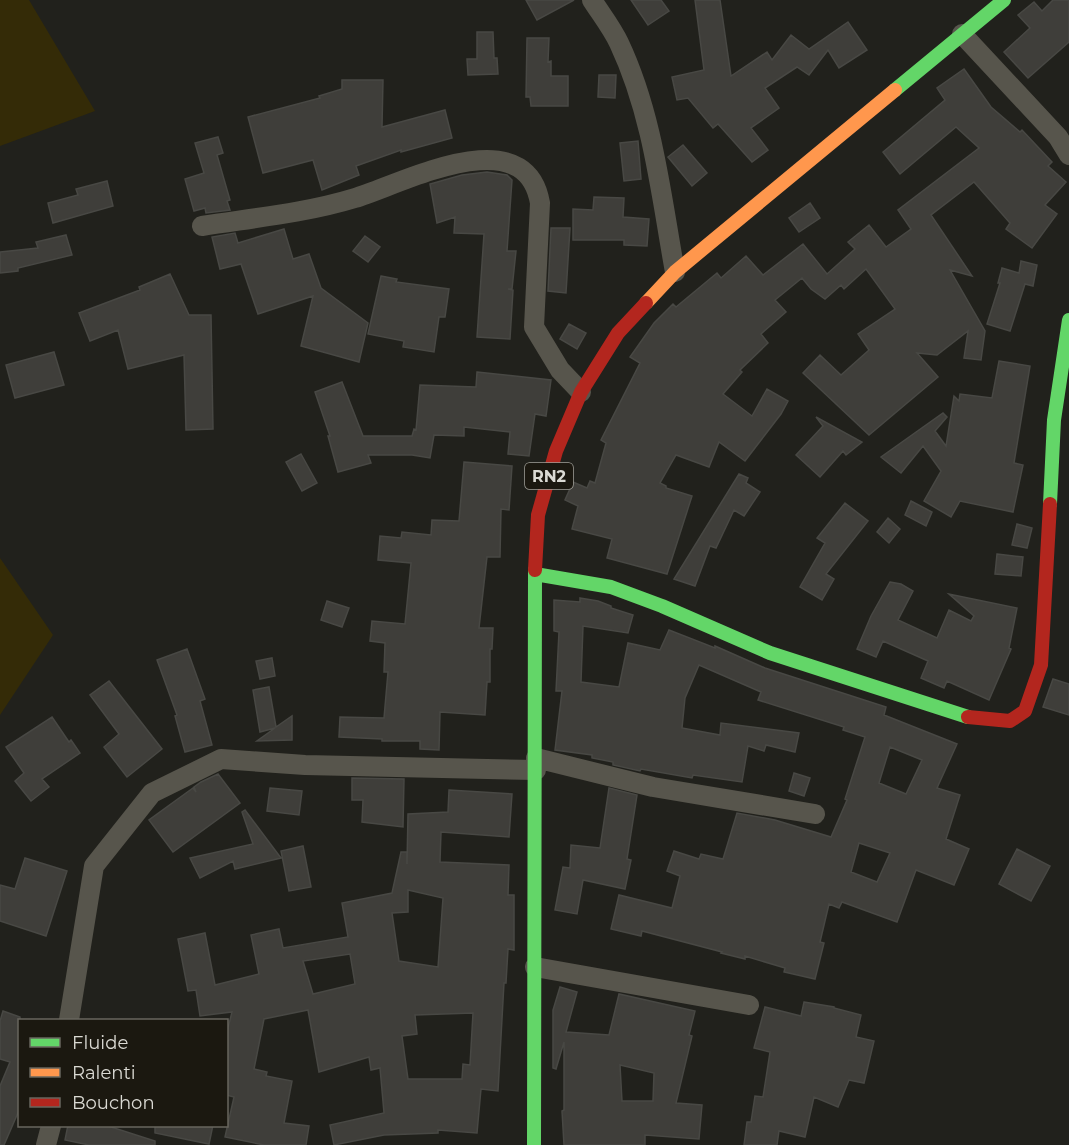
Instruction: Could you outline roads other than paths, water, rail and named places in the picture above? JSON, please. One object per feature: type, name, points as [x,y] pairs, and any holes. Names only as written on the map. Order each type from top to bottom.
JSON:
[{"type":"main road","name":"RN2","points":[[534,1145],[535,574],[538,515],[556,451],[581,392],[618,333],[675,272],[1004,0]]},
{"type":"main road","points":[[535,574],[611,587],[662,606],[770,653],[966,717],[1010,721],[1025,711],[1041,665],[1054,420],[1069,320]]},
{"type":"street","points":[[592,0],[618,43],[636,88],[649,130],[675,272]]},
{"type":"street","points":[[962,34],[1058,137],[1069,155]]},
{"type":"street","points":[[202,226],[293,212],[355,198],[434,168],[501,160],[517,166],[528,175],[537,188],[540,203],[534,327],[560,370],[581,392]]},
{"type":"street","points":[[69,1019],[94,866],[152,793],[221,759],[305,765],[536,764],[653,788],[814,814]]},
{"type":"street","points":[[535,967],[748,1005]]},
{"type":"street","points":[[46,1145],[50,1127]]}]
